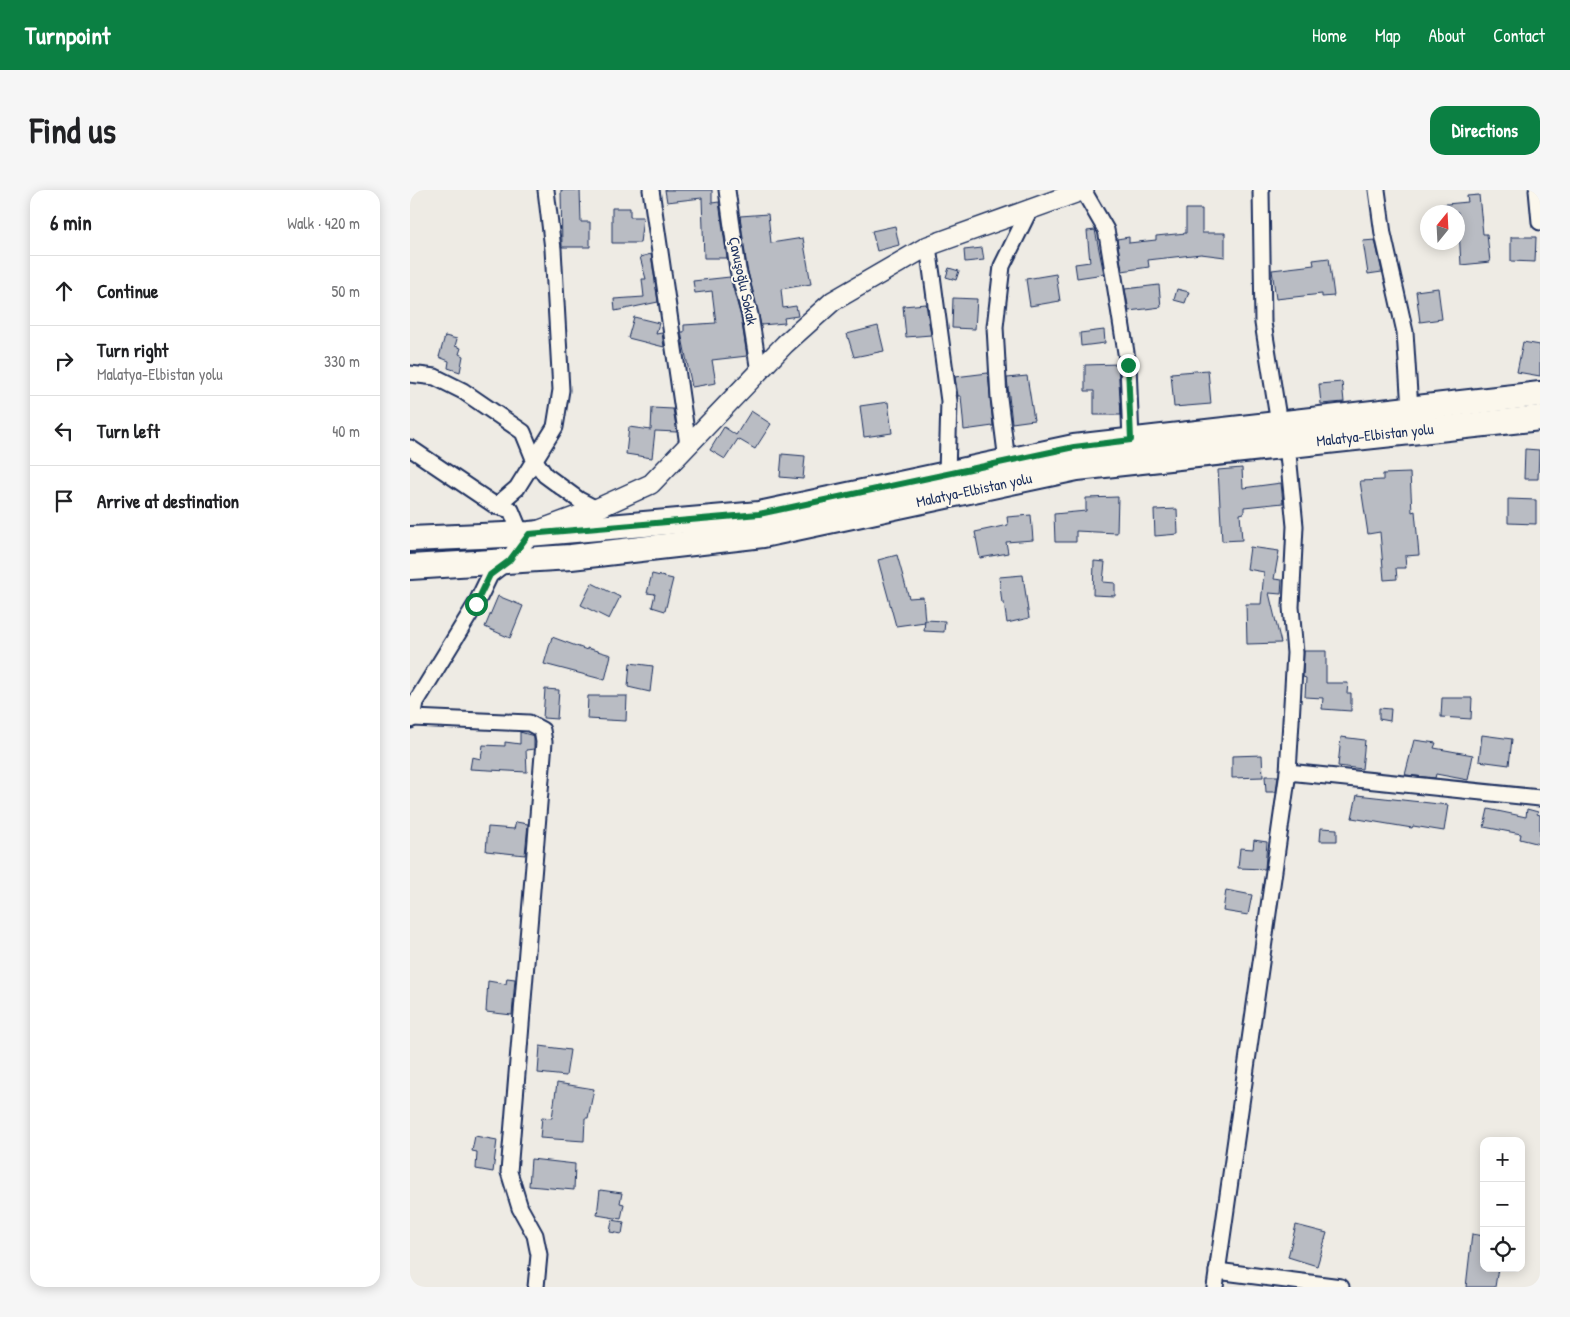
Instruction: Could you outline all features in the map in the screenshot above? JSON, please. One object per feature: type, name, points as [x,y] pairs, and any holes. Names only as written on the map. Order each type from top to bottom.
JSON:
[{"type":"main road","name":"Malatya-Elbistan yolu","points":[[410,566],[571,557],[763,535],[1077,468],[1283,434],[1410,409],[1540,394]]},
{"type":"main road","name":"Malatya-Elbistan yolu","points":[[410,539],[525,534],[759,514],[1074,447],[1131,440],[1283,434],[1540,418]]},
{"type":"street","points":[[496,506],[516,488],[555,427],[561,390],[553,249],[546,190]]},
{"type":"street","points":[[651,190],[688,445]]},
{"type":"street","name":"Çavuşoğlu Sokak","points":[[727,190],[738,270],[750,315],[759,372]]},
{"type":"street","points":[[536,1287],[539,1255],[536,1242],[520,1208],[509,1172],[544,742],[542,730],[529,723],[411,719],[416,702],[476,604],[490,575],[509,561],[525,534],[596,509],[651,484],[759,372],[833,301],[928,246],[1084,190],[1106,230],[1108,240],[1128,365],[1131,440]]},
{"type":"street","points":[[1215,1287],[1288,772],[1295,654],[1291,607],[1295,526],[1283,434],[1263,323],[1261,190]]},
{"type":"street","points":[[1377,190],[1384,234],[1405,332],[1410,409]]},
{"type":"street","points":[[1536,190],[1540,222]]},
{"type":"street","points":[[1007,461],[999,398],[995,327],[1002,266],[1030,210]]},
{"type":"street","points":[[928,246],[949,401],[947,474]]},
{"type":"street","points":[[410,374],[435,377],[463,391],[523,432],[534,459],[545,475],[579,500],[596,509]]},
{"type":"street","points":[[410,448],[496,506],[511,510],[525,534]]},
{"type":"street","points":[[1288,772],[1540,798]]},
{"type":"street","points":[[1218,1271],[1341,1287]]},
{"type":"building","points":[[561,190],[580,190],[581,222],[590,222],[590,247],[562,247]]},
{"type":"building","points":[[665,190],[712,190],[712,203],[719,202],[727,258],[704,258],[702,198],[667,202]]},
{"type":"building","points":[[1479,195],[1483,234],[1487,234],[1490,262],[1461,265],[1460,250],[1465,250],[1465,205],[1436,205],[1468,202],[1467,196]]},
{"type":"building","points":[[612,208],[630,208],[630,217],[643,217],[640,243],[612,243]]},
{"type":"building","points":[[1186,209],[1202,209],[1202,233],[1225,233],[1225,257],[1201,254],[1148,260],[1149,267],[1122,271],[1117,239],[1129,237],[1129,243],[1156,240],[1156,236],[1186,233]]},
{"type":"building","points":[[768,214],[771,243],[803,238],[811,284],[781,289],[783,308],[796,306],[798,316],[784,318],[785,323],[761,325],[747,268],[740,216]]},
{"type":"building","points":[[895,226],[899,245],[877,251],[872,231]]},
{"type":"building","points":[[1095,230],[1104,274],[1077,278],[1075,264],[1090,262],[1087,231]]},
{"type":"building","points":[[1511,237],[1536,237],[1535,262],[1511,261]]},
{"type":"building","points":[[1375,240],[1382,272],[1368,274],[1363,241]]},
{"type":"building","points":[[982,248],[984,260],[965,262],[964,250]]},
{"type":"building","points":[[651,254],[658,302],[615,311],[614,299],[644,297],[642,279],[646,279],[640,257]]},
{"type":"building","points":[[1329,258],[1334,296],[1322,297],[1322,294],[1276,299],[1272,270],[1314,265],[1313,260]]},
{"type":"building","points":[[949,268],[959,271],[956,280],[946,277]]},
{"type":"building","points":[[1056,274],[1060,301],[1030,306],[1026,279]]},
{"type":"building","points":[[730,277],[741,317],[747,356],[712,360],[716,383],[692,387],[681,332],[684,332],[684,325],[716,323],[712,291],[695,293],[693,281]]},
{"type":"building","points":[[1159,285],[1161,307],[1129,311],[1125,289]]},
{"type":"building","points":[[1438,288],[1442,319],[1420,322],[1416,291]]},
{"type":"building","points":[[1177,289],[1189,292],[1185,303],[1174,300]]},
{"type":"building","points":[[953,298],[977,299],[975,329],[952,328]]},
{"type":"building","points":[[926,304],[931,335],[906,337],[903,306]]},
{"type":"building","points":[[634,317],[659,323],[656,334],[662,333],[664,347],[628,338]]},
{"type":"building","points":[[878,326],[884,351],[854,357],[847,334]]},
{"type":"building","points":[[1104,330],[1105,343],[1081,346],[1080,333]]},
{"type":"building","points":[[445,336],[457,339],[455,346],[461,348],[459,354],[463,356],[460,372],[448,368],[449,361],[439,357]]},
{"type":"building","points":[[1523,342],[1540,345],[1540,376],[1517,372]]},
{"type":"building","points":[[1118,364],[1121,415],[1094,415],[1094,391],[1085,391],[1085,365]]},
{"type":"building","points":[[1208,370],[1211,404],[1174,407],[1171,373]]},
{"type":"building","points":[[988,373],[993,426],[964,430],[961,396],[958,396],[955,377]]},
{"type":"building","points":[[1027,376],[1034,420],[1012,423],[1007,378]]},
{"type":"building","points":[[1342,382],[1344,402],[1321,404],[1319,384]]},
{"type":"building","points":[[888,402],[892,433],[864,437],[860,406]]},
{"type":"building","points":[[652,408],[673,409],[677,432],[655,431],[652,458],[626,454],[629,427],[651,430]]},
{"type":"building","points":[[751,411],[771,424],[755,449],[738,439],[725,459],[710,450],[724,427],[736,435]]},
{"type":"building","points":[[1525,449],[1539,450],[1538,479],[1524,479]]},
{"type":"building","points":[[782,454],[805,456],[803,479],[780,477]]},
{"type":"building","points":[[1242,468],[1243,488],[1281,483],[1283,503],[1244,507],[1244,513],[1240,514],[1242,540],[1222,541],[1218,470]]},
{"type":"building","points":[[1410,473],[1412,512],[1415,511],[1419,555],[1405,556],[1406,568],[1396,568],[1397,579],[1384,580],[1380,532],[1368,534],[1360,481],[1383,480],[1383,474]]},
{"type":"building","points":[[1118,497],[1117,533],[1076,531],[1076,542],[1055,542],[1054,514],[1086,511],[1086,498]]},
{"type":"building","points":[[1508,499],[1536,500],[1536,524],[1508,523]]},
{"type":"building","points":[[1177,509],[1178,534],[1155,536],[1154,510]]},
{"type":"building","points":[[1031,515],[1033,540],[1006,542],[1008,553],[980,558],[975,532],[1008,525],[1007,517]]},
{"type":"building","points":[[1250,547],[1279,551],[1274,579],[1282,580],[1281,594],[1269,593],[1281,643],[1247,644],[1246,604],[1261,604],[1264,572],[1247,569]]},
{"type":"building","points":[[897,555],[909,598],[923,597],[925,622],[896,626],[878,560]]},
{"type":"building","points":[[1094,561],[1105,562],[1103,582],[1115,583],[1115,596],[1093,595]]},
{"type":"building","points":[[652,574],[673,579],[665,611],[652,607],[655,594],[647,593]]},
{"type":"building","points":[[1023,575],[1029,618],[1007,623],[999,577]]},
{"type":"building","points":[[592,583],[620,597],[609,619],[581,605]]},
{"type":"building","points":[[498,596],[523,606],[510,638],[485,627]]},
{"type":"building","points":[[925,620],[945,621],[944,632],[924,631]]},
{"type":"building","points":[[552,637],[587,650],[587,648],[611,655],[605,680],[544,664]]},
{"type":"building","points":[[1304,651],[1326,651],[1326,683],[1348,683],[1347,693],[1351,693],[1351,711],[1322,709],[1323,698],[1305,697],[1306,678],[1303,677]]},
{"type":"building","points":[[630,663],[653,666],[650,692],[628,687]]},
{"type":"building","points":[[545,689],[559,690],[557,719],[543,718]]},
{"type":"building","points":[[588,696],[627,696],[626,721],[587,719]]},
{"type":"building","points":[[1442,698],[1472,698],[1471,719],[1441,717]]},
{"type":"building","points":[[1379,708],[1391,709],[1390,721],[1379,719]]},
{"type":"building","points":[[520,732],[534,736],[534,749],[526,750],[527,772],[470,769],[472,757],[481,759],[483,745],[505,746],[505,742],[520,744]]},
{"type":"building","points":[[1482,735],[1512,739],[1509,765],[1479,761]]},
{"type":"building","points":[[1341,737],[1365,740],[1362,769],[1338,766]]},
{"type":"building","points":[[1414,740],[1436,743],[1434,748],[1473,755],[1468,780],[1436,774],[1435,778],[1405,775]]},
{"type":"building","points":[[1262,755],[1263,777],[1232,778],[1232,756]]},
{"type":"building","points":[[1265,776],[1278,776],[1276,792],[1266,792]]},
{"type":"building","points":[[1357,795],[1448,805],[1444,831],[1413,826],[1412,828],[1352,818]]},
{"type":"building","points":[[1488,809],[1526,817],[1527,809],[1538,812],[1537,814],[1540,815],[1540,844],[1520,839],[1521,834],[1484,827]]},
{"type":"building","points":[[516,822],[528,824],[525,855],[486,851],[488,827],[514,829]]},
{"type":"building","points":[[1321,828],[1337,829],[1337,841],[1320,841]]},
{"type":"building","points":[[1254,840],[1267,842],[1265,869],[1238,868],[1240,848],[1253,849]]},
{"type":"building","points":[[1226,890],[1252,895],[1248,915],[1223,911]]},
{"type":"building","points":[[507,978],[515,979],[512,1015],[486,1012],[488,981],[506,984]]},
{"type":"building","points":[[540,1046],[570,1050],[566,1076],[538,1073]]},
{"type":"building","points":[[557,1083],[594,1089],[588,1118],[585,1118],[584,1141],[540,1138],[542,1117],[552,1118]]},
{"type":"building","points":[[475,1136],[497,1140],[493,1172],[476,1169],[477,1152],[472,1151]]},
{"type":"building","points":[[531,1159],[575,1164],[574,1190],[529,1186]]},
{"type":"building","points":[[600,1190],[622,1193],[620,1203],[624,1204],[621,1219],[597,1215]]},
{"type":"building","points":[[612,1220],[624,1222],[622,1234],[610,1232]]},
{"type":"building","points":[[1296,1225],[1327,1233],[1317,1266],[1288,1257]]},
{"type":"building","points":[[1472,1234],[1480,1235],[1480,1272],[1497,1272],[1495,1287],[1466,1287]]},
{"type":"route","points":[[476,604],[490,575],[509,561],[529,534],[759,514],[1074,447],[1131,440],[1128,365]]}]
